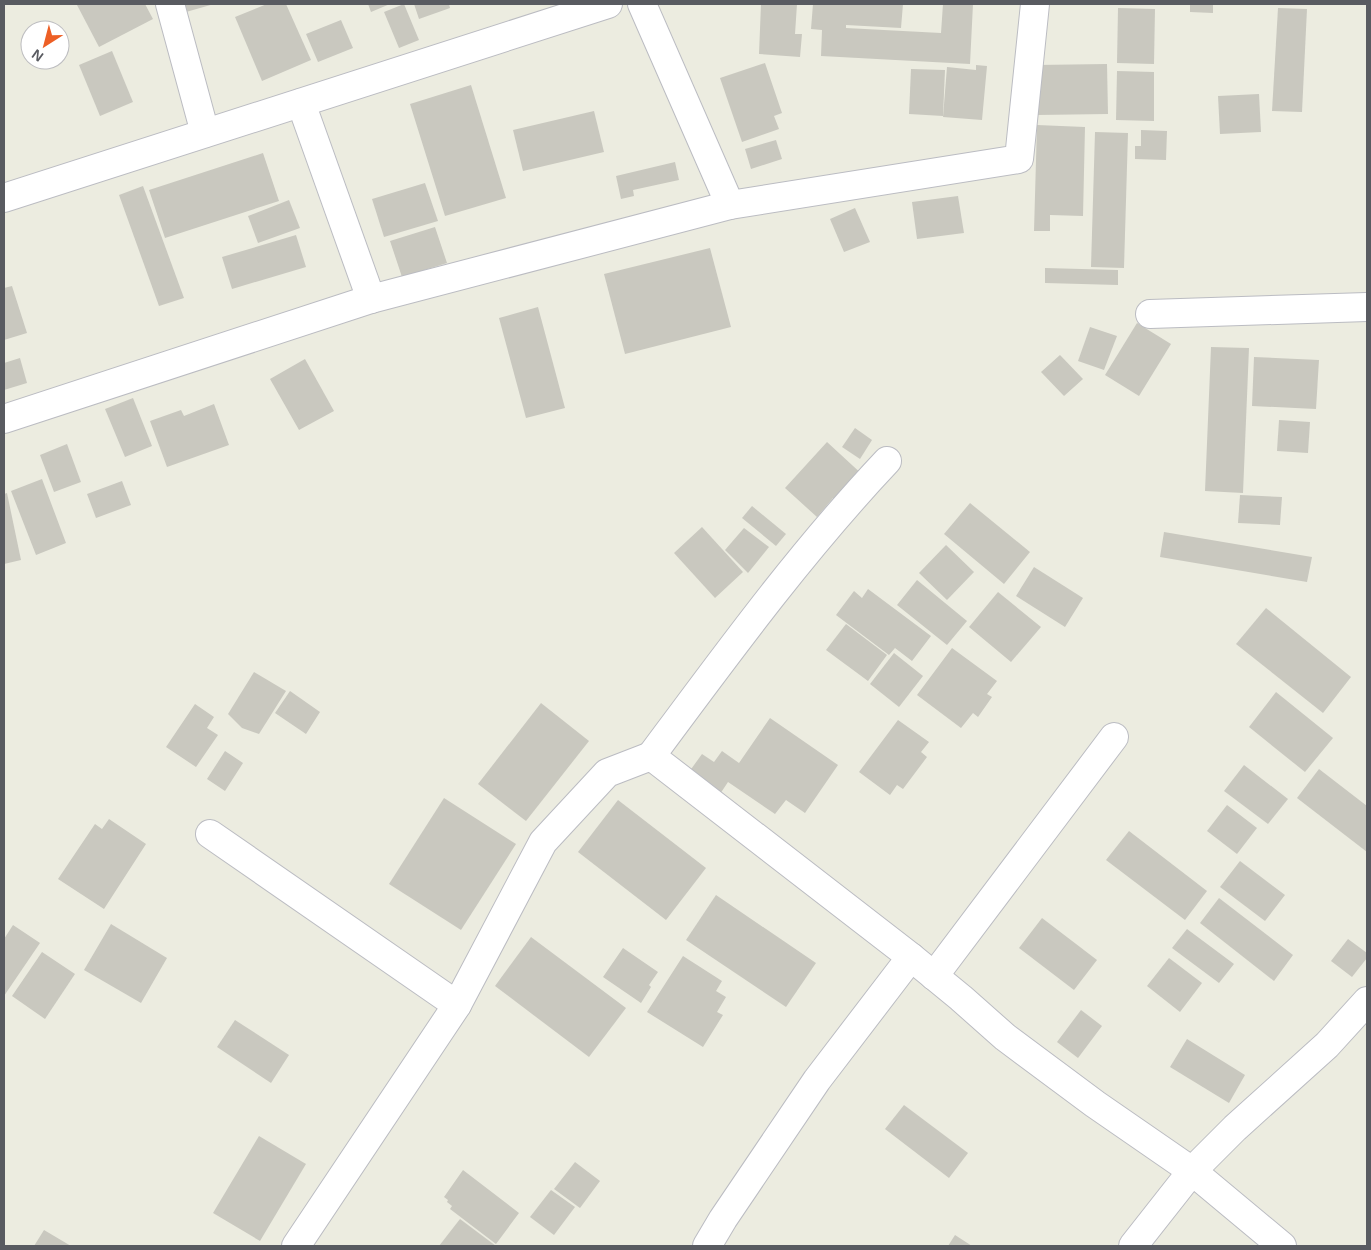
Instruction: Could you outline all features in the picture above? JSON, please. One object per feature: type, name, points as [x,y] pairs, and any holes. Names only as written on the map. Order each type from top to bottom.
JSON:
[{"type":"street","points":[[170,4],[204,133]]},
{"type":"street","points":[[4,198],[608,4]]},
{"type":"street","points":[[642,4],[730,205]]},
{"type":"street","points":[[4,420],[371,299],[730,205],[1019,159],[1035,4]]},
{"type":"street","points":[[301,103],[371,299]]},
{"type":"street","points":[[1150,314],[1367,307]]},
{"type":"street","points":[[296,1246],[457,1005],[543,842],[607,773],[651,756],[742,634],[850,500],[887,461]]},
{"type":"street","points":[[934,976],[1114,737]]},
{"type":"street","points":[[651,756],[911,957],[1005,1037],[1095,1104],[1192,1171],[1282,1246]]},
{"type":"street","points":[[210,834],[457,1005]]},
{"type":"street","points":[[707,1246],[816,1080],[911,957]]},
{"type":"street","points":[[1133,1246],[1192,1171],[1235,1128],[1327,1044],[1367,1001]]},
{"type":"building","points":[[145,4],[153,19],[99,47],[77,5]]},
{"type":"building","points":[[176,4],[214,4],[179,14]]},
{"type":"building","points":[[267,4],[286,4],[311,60],[262,81],[235,17]]},
{"type":"building","points":[[368,4],[390,4],[371,12]]},
{"type":"building","points":[[404,4],[419,40],[399,48],[384,12]]},
{"type":"building","points":[[414,4],[449,4],[450,8],[419,19]]},
{"type":"building","points":[[761,4],[797,4],[795,34],[802,34],[800,57],[759,54]]},
{"type":"building","points":[[813,4],[903,4],[901,28],[846,25],[846,28],[941,33],[943,4],[973,4],[970,64],[821,56],[822,30],[811,29]]},
{"type":"building","points":[[1190,4],[1213,4],[1213,13],[1190,12]]},
{"type":"building","points":[[1118,8],[1155,9],[1154,64],[1117,63]]},
{"type":"building","points":[[1278,8],[1307,9],[1302,112],[1272,111]]},
{"type":"building","points":[[341,20],[353,48],[318,62],[306,34]]},
{"type":"building","points":[[112,51],[133,102],[100,116],[79,65]]},
{"type":"building","points":[[765,63],[782,113],[774,116],[779,129],[742,142],[720,78]]},
{"type":"building","points":[[1107,64],[1108,114],[1037,115],[1036,65]]},
{"type":"building","points":[[976,65],[987,66],[982,120],[943,117],[947,67],[976,70]]},
{"type":"building","points":[[911,69],[945,70],[943,116],[909,114]]},
{"type":"building","points":[[1117,71],[1154,72],[1154,121],[1116,120]]},
{"type":"building","points":[[471,85],[506,198],[445,216],[410,104]]},
{"type":"building","points":[[1259,94],[1261,132],[1220,134],[1218,96]]},
{"type":"building","points":[[594,111],[604,152],[523,171],[513,130]]},
{"type":"building","points":[[1037,125],[1085,127],[1083,216],[1050,215],[1050,231],[1034,231]]},
{"type":"building","points":[[1141,130],[1167,131],[1166,160],[1135,159],[1135,146],[1141,146]]},
{"type":"building","points":[[1095,132],[1128,133],[1124,268],[1091,267]]},
{"type":"building","points":[[776,140],[782,159],[751,169],[745,149]]},
{"type":"building","points":[[263,153],[279,201],[165,238],[149,190]]},
{"type":"building","points":[[675,162],[679,180],[633,190],[634,196],[621,199],[616,176]]},
{"type":"building","points":[[425,183],[438,221],[384,237],[372,199]]},
{"type":"building","points":[[143,186],[184,298],[159,306],[119,195]]},
{"type":"building","points":[[958,196],[964,233],[917,239],[912,202]]},
{"type":"building","points":[[289,200],[300,228],[258,243],[248,216]]},
{"type":"building","points":[[855,208],[870,242],[844,252],[830,219]]},
{"type":"building","points":[[435,227],[447,263],[402,277],[390,241]]},
{"type":"building","points":[[296,235],[306,267],[232,289],[222,257]]},
{"type":"building","points":[[710,248],[731,327],[625,354],[604,274]]},
{"type":"building","points":[[1045,268],[1118,270],[1118,285],[1045,283]]},
{"type":"building","points":[[12,286],[27,333],[4,340],[4,288]]},
{"type":"building","points":[[538,307],[565,408],[526,418],[499,318]]},
{"type":"building","points":[[1137,323],[1171,344],[1139,396],[1105,375]]},
{"type":"building","points":[[1090,327],[1117,336],[1104,370],[1078,361]]},
{"type":"building","points":[[1211,347],[1249,348],[1243,493],[1205,491]]},
{"type":"building","points":[[1060,355],[1083,379],[1064,396],[1041,372]]},
{"type":"building","points":[[1254,357],[1319,360],[1316,409],[1252,406]]},
{"type":"building","points":[[20,358],[27,383],[4,390],[4,363]]},
{"type":"building","points":[[305,359],[334,411],[299,430],[270,379]]},
{"type":"building","points":[[133,398],[152,446],[125,457],[105,409]]},
{"type":"building","points":[[214,404],[229,445],[167,467],[150,421],[181,410],[184,416]]},
{"type":"building","points":[[1279,420],[1310,422],[1308,453],[1277,451]]},
{"type":"building","points":[[855,428],[872,440],[860,459],[842,447]]},
{"type":"building","points":[[827,442],[865,477],[840,504],[833,498],[817,517],[785,488]]},
{"type":"building","points":[[67,444],[81,482],[54,492],[40,455]]},
{"type":"building","points":[[42,479],[66,543],[36,555],[11,491]]},
{"type":"building","points":[[122,481],[131,505],[96,518],[87,494]]},
{"type":"building","points":[[7,493],[21,560],[4,564],[4,494]]},
{"type":"building","points":[[1240,495],[1282,497],[1280,525],[1238,523]]},
{"type":"building","points":[[970,503],[1030,552],[1004,584],[944,534]]},
{"type":"building","points":[[752,506],[786,534],[776,546],[742,518]]},
{"type":"building","points":[[702,527],[743,572],[715,598],[674,553]]},
{"type":"building","points":[[744,528],[769,547],[748,573],[725,550]]},
{"type":"building","points":[[1164,532],[1312,557],[1307,582],[1160,557]]},
{"type":"building","points":[[946,545],[974,572],[947,600],[919,573]]},
{"type":"building","points":[[1034,567],[1083,598],[1065,627],[1016,596]]},
{"type":"building","points":[[917,580],[967,621],[947,645],[897,605]]},
{"type":"building","points":[[868,589],[931,636],[912,661],[895,648],[889,655],[836,615],[854,591],[862,598]]},
{"type":"building","points":[[998,592],[1041,627],[1011,662],[969,627]]},
{"type":"building","points":[[1266,608],[1351,677],[1323,713],[1236,644]]},
{"type":"building","points":[[846,624],[887,655],[868,681],[826,650]]},
{"type":"building","points":[[952,648],[997,681],[987,694],[992,697],[978,717],[973,713],[961,728],[917,695]]},
{"type":"building","points":[[894,653],[923,676],[899,707],[870,684]]},
{"type":"building","points":[[254,672],[286,691],[259,734],[242,728],[228,714]]},
{"type":"building","points":[[290,691],[320,712],[306,734],[275,713]]},
{"type":"building","points":[[1276,692],[1333,738],[1305,772],[1249,727]]},
{"type":"building","points":[[541,703],[589,741],[526,821],[478,784]]},
{"type":"building","points":[[195,704],[214,717],[207,728],[218,735],[196,767],[166,747]]},
{"type":"building","points":[[770,718],[838,765],[805,813],[786,800],[775,814],[728,782],[720,794],[689,772],[702,754],[714,762],[722,751],[739,763]]},
{"type":"building","points":[[898,720],[929,742],[921,752],[927,757],[903,789],[897,785],[890,795],[859,772]]},
{"type":"building","points":[[225,751],[243,763],[225,791],[207,779]]},
{"type":"building","points":[[1244,765],[1288,799],[1268,824],[1224,791]]},
{"type":"building","points":[[1319,769],[1367,806],[1367,852],[1297,798]]},
{"type":"building","points":[[444,798],[516,844],[461,930],[389,884]]},
{"type":"building","points":[[618,800],[706,868],[666,920],[578,852]]},
{"type":"building","points":[[1227,805],[1257,828],[1237,854],[1207,831]]},
{"type":"building","points":[[109,819],[146,844],[104,909],[58,879],[95,824],[102,829]]},
{"type":"building","points":[[1129,831],[1207,891],[1185,920],[1106,860]]},
{"type":"building","points":[[1240,861],[1285,895],[1265,921],[1220,887]]},
{"type":"building","points":[[716,895],[816,963],[786,1007],[686,940]]},
{"type":"building","points":[[1219,898],[1293,955],[1274,981],[1200,923]]},
{"type":"building","points":[[1042,918],[1097,960],[1074,990],[1019,948]]},
{"type":"building","points":[[111,924],[167,958],[141,1003],[84,970]]},
{"type":"building","points":[[13,925],[40,943],[4,996],[4,939]]},
{"type":"building","points":[[1187,929],[1234,964],[1219,983],[1172,948]]},
{"type":"building","points":[[531,937],[626,1008],[589,1057],[495,986]]},
{"type":"building","points":[[1348,939],[1367,953],[1367,958],[1352,977],[1331,961]]},
{"type":"building","points":[[623,948],[658,972],[649,985],[651,987],[641,1003],[603,977]]},
{"type":"building","points":[[42,952],[75,974],[45,1019],[12,996]]},
{"type":"building","points":[[683,956],[722,981],[716,991],[726,997],[717,1012],[723,1015],[703,1047],[647,1012]]},
{"type":"building","points":[[1169,958],[1202,983],[1180,1012],[1147,986]]},
{"type":"building","points":[[1081,1010],[1102,1026],[1078,1058],[1057,1042]]},
{"type":"building","points":[[235,1020],[289,1055],[271,1083],[217,1047]]},
{"type":"building","points":[[1187,1039],[1245,1075],[1229,1103],[1170,1067]]},
{"type":"building","points":[[904,1105],[968,1153],[949,1178],[885,1129]]},
{"type":"building","points":[[259,1136],[306,1164],[260,1241],[213,1213]]},
{"type":"building","points":[[575,1162],[600,1181],[580,1208],[554,1189]]},
{"type":"building","points":[[463,1170],[519,1213],[496,1244],[450,1209],[452,1206],[444,1197]]},
{"type":"building","points":[[551,1190],[575,1207],[554,1235],[530,1217]]},
{"type":"building","points":[[460,1219],[496,1246],[439,1246]]},
{"type":"building","points":[[44,1230],[71,1246],[34,1246]]},
{"type":"building","points":[[955,1235],[972,1246],[948,1246]]}]
